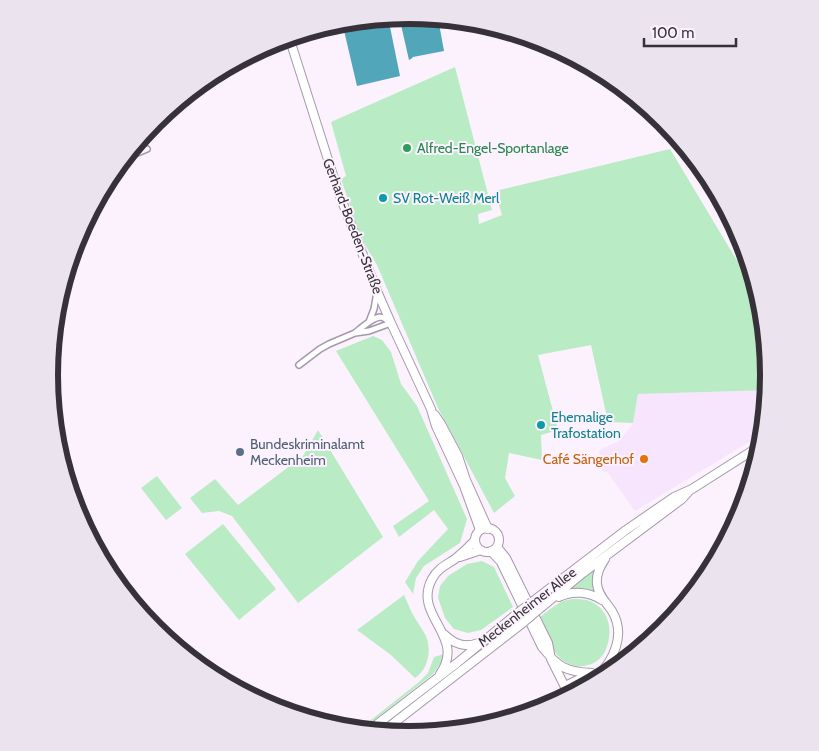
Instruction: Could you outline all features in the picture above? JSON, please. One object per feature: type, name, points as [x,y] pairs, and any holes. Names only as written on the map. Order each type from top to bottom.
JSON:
[{"type":"main road","name":"Gerhard-Boeden-Straße","points":[[291,44],[338,191],[377,291],[431,409],[458,456],[484,529],[493,530],[498,538],[494,549]]},
{"type":"main road","name":"Meckenheimer Allee","points":[[376,725],[457,663],[519,612],[650,513],[753,451]]},
{"type":"main road","name":"Meckenheimer Allee","points":[[390,726],[524,622],[583,572],[682,499],[692,489]]},
{"type":"main road","points":[[454,560],[468,548],[475,540],[476,535],[484,529]]},
{"type":"main road","points":[[475,540],[477,548],[485,552],[494,549],[542,648],[552,659],[570,671],[592,673]]},
{"type":"main road","points":[[437,678],[448,652],[446,640],[429,608],[429,588],[432,579],[445,564],[481,550]]},
{"type":"main road","points":[[605,668],[614,655],[618,631],[614,615],[604,601],[596,579],[608,554]]},
{"type":"main road","points":[[544,606],[562,595],[571,593],[589,594],[604,601]]},
{"type":"main road","points":[[442,632],[452,641],[462,645],[474,645],[482,642]]},
{"type":"main road","points":[[552,659],[567,690]]},
{"type":"main road","points":[[565,686],[592,673],[609,662]]},
{"type":"main road","points":[[565,686],[571,688]]},
{"type":"street","points":[[136,154],[147,150]]},
{"type":"street","points":[[369,322],[374,312],[377,291]]},
{"type":"street","points":[[299,365],[325,346],[355,333],[369,322],[381,317],[391,323]]},
{"type":"street","points":[[355,333],[369,331],[391,323]]},
{"type":"shaded area","points":[[760,390],[755,438],[635,511],[608,473],[601,470],[599,450],[619,441],[633,424],[638,394]]},
{"type":"green space","points":[[455,67],[492,210],[478,214],[479,224],[502,215],[495,191],[670,149],[747,278],[758,330],[760,390],[638,394],[633,423],[608,422],[591,345],[538,355],[558,430],[541,435],[542,460],[509,453],[505,478],[515,496],[494,513],[438,408],[377,265],[361,238],[341,179],[346,176],[331,122]]},
{"type":"green space","points":[[373,336],[382,340],[391,352],[401,384],[417,406],[467,519],[460,543],[424,566],[416,578],[413,594],[405,582],[418,561],[448,529],[434,510],[399,537],[393,526],[429,501],[336,351]]},
{"type":"green space","points":[[318,430],[383,537],[298,603],[232,516],[219,511],[202,513],[190,498],[215,479],[238,505],[303,456]]},
{"type":"green space","points":[[157,476],[182,508],[166,520],[141,488]]},
{"type":"green space","points":[[223,524],[276,589],[239,620],[185,554]]},
{"type":"green space","points":[[482,561],[494,567],[513,607],[481,630],[468,633],[454,629],[445,618],[438,598],[440,586],[448,576],[467,564]]},
{"type":"green space","points":[[596,568],[596,593],[568,590]]},
{"type":"green space","points":[[404,595],[426,636],[429,648],[426,665],[415,678],[391,655],[357,630]]},
{"type":"green space","points":[[573,599],[592,602],[603,611],[608,622],[609,636],[603,655],[597,661],[586,666],[568,663],[558,656],[540,617],[559,603]]},
{"type":"green space","points":[[444,654],[443,660],[433,674],[368,724],[366,724],[419,682],[428,673],[434,657]]},
{"type":"water","points":[[401,24],[439,26],[444,51],[413,57],[409,60]]},
{"type":"water","points":[[390,25],[400,76],[357,86],[344,30]]},
{"type":"place","name":"Alfred-Engel-Sportanlage","points":[[407,148]]},
{"type":"place","name":"SV Rot-Weiß Merl","points":[[383,198]]},
{"type":"place","name":"Ehemalige Trafostation","points":[[541,425]]},
{"type":"place","name":"Bundeskriminalamt Meckenheim","points":[[240,452]]},
{"type":"place","name":"Café Sängerhof","points":[[644,459]]}]
